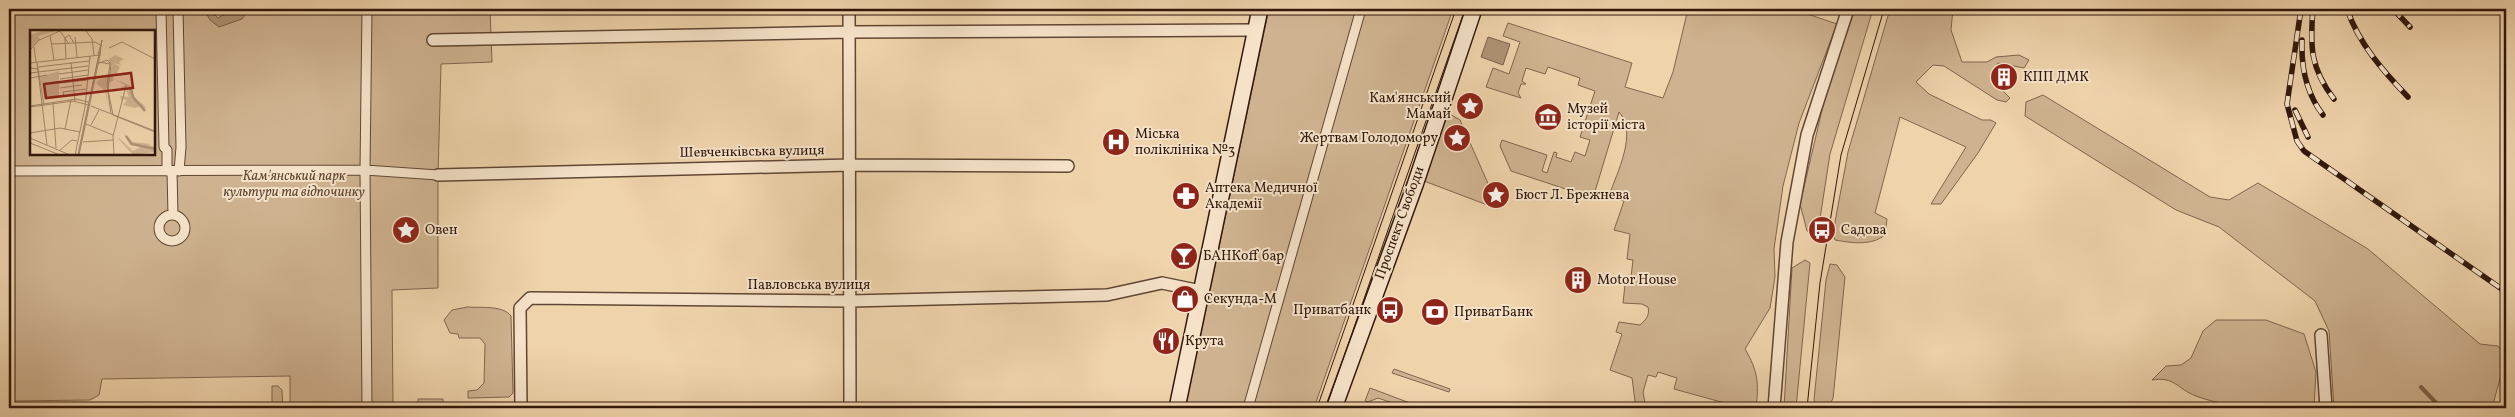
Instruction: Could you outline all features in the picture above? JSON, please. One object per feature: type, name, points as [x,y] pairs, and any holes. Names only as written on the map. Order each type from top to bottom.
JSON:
[{"type":"main road","points":[[1177,408],[1260,9]]},
{"type":"main road","name":"Проспект Свободи","points":[[1334,408],[1415,185],[1474,9]]},
{"type":"street","points":[[161,9],[164,147],[167,150],[173,171],[173,214]]},
{"type":"street","points":[[173,171],[181,147],[178,9]]},
{"type":"street","points":[[367,9],[365,170],[368,408]]},
{"type":"street","points":[[849,9],[850,408]]},
{"type":"street","points":[[1248,408],[1362,9]]},
{"type":"street","points":[[1774,408],[1784,263],[1788,232],[1807,135],[1848,9]]},
{"type":"street","points":[[433,40],[849,32],[1256,30]]},
{"type":"street","name":"Шевченківська вулиця","points":[[438,175],[850,165],[1068,166]]},
{"type":"street","points":[[9,172],[365,170],[438,175]]},
{"type":"street","name":"Павловська вулиця","points":[[522,408],[520,308],[530,298],[851,301],[1107,295],[1162,283],[1201,290]]},
{"type":"street","points":[[2321,335],[2326,408]]},
{"type":"green space","name":"Кам'янський парк культури та відпочинку","points":[[9,9],[490,9],[492,62],[441,64],[438,175],[438,288],[392,290],[393,408],[290,408],[290,376],[102,379],[99,395],[90,400],[9,401]]},
{"type":"green space","points":[[1269,9],[1453,9],[1314,408],[1185,408]]},
{"type":"green space","points":[[1688,9],[1793,9],[1837,24],[1799,123],[1783,186],[1774,249],[1775,277],[1770,308],[1745,349],[1755,371],[1756,408],[1731,408],[1732,405],[1674,389],[1677,378],[1658,372],[1656,377],[1648,375],[1643,392],[1646,408],[1632,408],[1635,401],[1632,378],[1610,370],[1622,334],[1616,332],[1619,322],[1640,325],[1648,315],[1648,307],[1642,304],[1623,303],[1626,276],[1631,277],[1633,260],[1627,259],[1630,234],[1614,230],[1624,201],[1609,196],[1624,153],[1627,131],[1624,121],[1619,112],[1593,198],[1511,171],[1500,146],[1502,140],[1547,155],[1542,171],[1547,173],[1554,152],[1557,153],[1556,157],[1571,162],[1575,152],[1585,156],[1590,140],[1580,137],[1595,91],[1578,85],[1580,78],[1548,67],[1545,74],[1526,68],[1522,81],[1526,84],[1521,84],[1518,93],[1521,98],[1486,87],[1493,68],[1509,74],[1520,42],[1503,36],[1508,23],[1632,63],[1625,87],[1663,98],[1673,72]]},
{"type":"green space","points":[[1855,9],[1873,9],[1830,154],[1817,238],[1807,231],[1800,204],[1826,93]]},
{"type":"green space","points":[[1890,9],[1953,9],[1951,30],[1962,62],[1987,62],[1996,57],[2019,55],[2029,60],[2024,68],[1998,63],[1990,78],[2010,98],[2006,102],[1997,100],[1944,66],[1933,65],[1916,82],[1929,94],[1982,120],[1991,120],[1996,123],[1978,153],[1941,204],[1931,204],[1966,147],[1900,117],[1875,213],[1887,219],[1885,235],[1868,242],[1855,243],[1835,240],[1833,233],[1848,152]]},
{"type":"green space","points":[[2043,95],[2210,197],[2229,200],[2258,183],[2368,249],[2480,344],[2498,346],[2506,357],[2492,408],[2334,408],[2329,331],[2315,301],[2219,227],[2176,210],[2025,116],[2026,102]]},
{"type":"green space","points":[[1448,113],[1460,120],[1494,197],[1500,206],[1498,209],[1424,181]]},
{"type":"green space","points":[[1805,260],[1810,263],[1796,408],[1784,408],[1792,268]]},
{"type":"green space","points":[[1830,264],[1837,265],[1845,277],[1833,399],[1826,408],[1818,408],[1814,400],[1826,280]]},
{"type":"green space","points":[[467,307],[503,310],[511,316],[513,393],[509,397],[468,398],[468,391],[477,390],[484,383],[485,344],[480,338],[459,338],[458,334],[450,333],[444,320],[452,310]]},
{"type":"green space","points":[[2216,320],[2266,320],[2304,334],[2316,372],[2314,408],[2255,407],[2225,404],[2196,396],[2171,381],[2152,380],[2166,366],[2181,365],[2191,358],[2203,331]]},
{"type":"green space","points":[[1394,369],[1450,389],[1449,392],[1392,373]]},
{"type":"green space","points":[[272,386],[278,386],[282,390],[283,408],[272,408]]},
{"type":"green space","points":[[1370,388],[1418,406],[1417,408],[1407,408],[1378,398],[1368,402],[1365,401]]},
{"type":"green space","points":[[418,399],[443,399],[443,408],[418,408]]},
{"type":"shaded area","points":[[204,9],[215,9],[214,14],[218,18],[225,14],[226,9],[249,9],[242,19],[219,27],[210,20]]},
{"type":"shaded area","points":[[1488,37],[1510,44],[1503,65],[1481,57]]},
{"type":"waterway","points":[[2421,387],[2441,408]]},
{"type":"tram line","points":[[1317,408],[1456,9]]},
{"type":"tram line","points":[[1326,408],[1465,9]]},
{"type":"tram line","points":[[1807,408],[1820,283],[1841,155],[1884,9]]},
{"type":"railway","points":[[2301,9],[2287,104],[2297,141],[2304,151],[2506,292]]},
{"type":"railway","points":[[2313,9],[2313,56],[2320,77],[2334,99]]},
{"type":"railway","points":[[2347,9],[2365,45],[2381,67],[2408,97]]},
{"type":"railway","points":[[2393,9],[2410,27]]},
{"type":"railway","points":[[2302,40],[2302,60],[2306,79],[2312,98],[2323,115]]},
{"type":"railway","points":[[2295,110],[2308,137]]},
{"type":"place","name":"КПП ДМК","points":[[2004,77]]},
{"type":"place","name":"Кам'янський Мамай","points":[[1470,106]]},
{"type":"place","name":"Музей історії міста","points":[[1548,117]]},
{"type":"place","name":"Жертвам Голодомору","points":[[1457,138]]},
{"type":"place","name":"Міська поліклініка №3","points":[[1116,142]]},
{"type":"place","name":"Бюст Л. Брежнева","points":[[1496,195]]},
{"type":"place","name":"Аптека Медичної Академії","points":[[1186,196]]},
{"type":"place","name":"Овен","points":[[406,230]]},
{"type":"place","name":"Садова","points":[[1822,230]]},
{"type":"place","name":"БАНКoff бар","points":[[1184,256]]},
{"type":"place","name":"Motor House","points":[[1578,280]]},
{"type":"place","name":"Секунда-М","points":[[1185,299]]},
{"type":"place","name":"Приватбанк","points":[[1390,310]]},
{"type":"place","name":"ПриватБанк","points":[[1435,312]]},
{"type":"place","name":"Крута","points":[[1166,341]]}]
